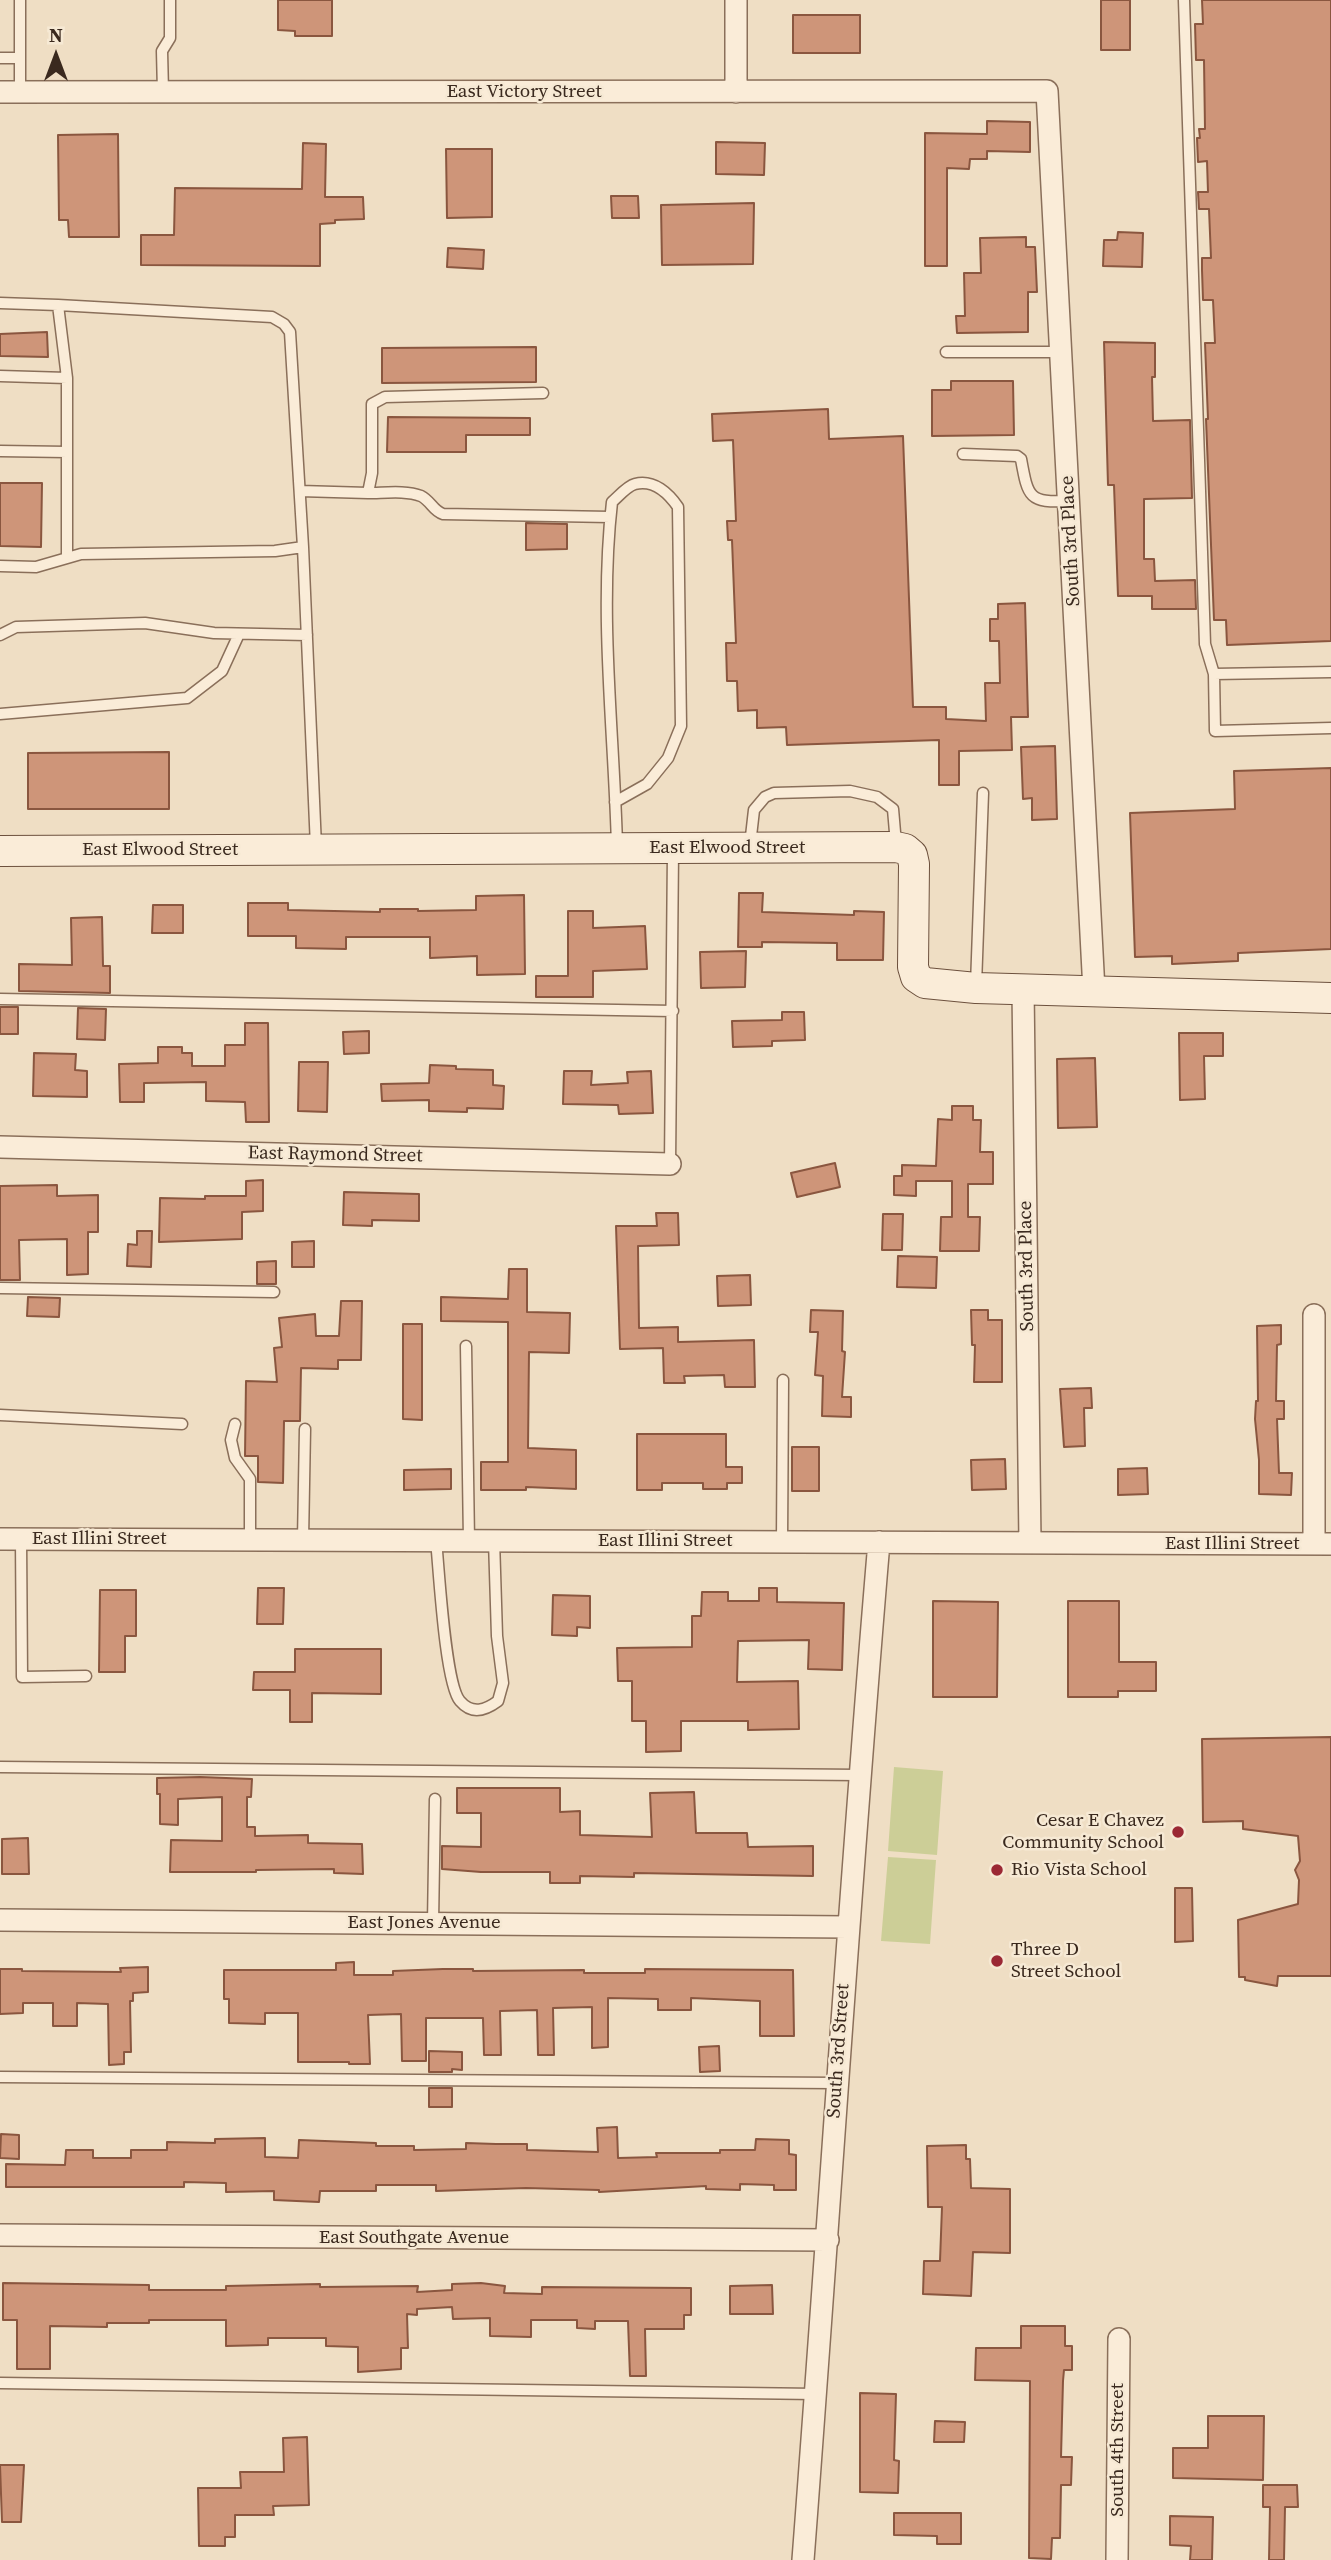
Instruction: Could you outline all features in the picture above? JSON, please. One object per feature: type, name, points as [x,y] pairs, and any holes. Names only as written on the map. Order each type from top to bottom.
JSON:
[{"type":"street","points":[[736,0],[736,92]]},
{"type":"street","name":"East Victory Street","points":[[10,92],[1048,91]]},
{"type":"street","name":"South 3rd Place","points":[[1048,91],[1094,991]]},
{"type":"street","points":[[896,847],[905,849],[912,855],[914,864],[913,967],[916,977],[925,983],[976,988],[1331,998]]},
{"type":"street","name":"East Elwood Street","points":[[0,851],[896,847]]},
{"type":"street","name":"South 3rd Place","points":[[1023,989],[1031,1543]]},
{"type":"street","name":"East Raymond Street","points":[[0,1147],[670,1164]]},
{"type":"street","points":[[1314,1315],[1322,1544]]},
{"type":"street","name":"East Illini Street","points":[[10,1539],[1322,1544]]},
{"type":"street","name":"South 3rd Street","points":[[803,2560],[828,2240],[836,2083],[878,1542]]},
{"type":"street","name":"East Jones Avenue","points":[[0,1920],[848,1927]]},
{"type":"street","name":"East Southgate Avenue","points":[[0,2235],[828,2240]]},
{"type":"street","name":"South 4th Street","points":[[1118,2560],[1119,2339]]},
{"type":"lane","points":[[10,92],[20,58],[20,0]]},
{"type":"lane","points":[[163,92],[162,51],[170,38],[170,0]]},
{"type":"lane","points":[[1184,0],[1205,644],[1214,674],[1214,732],[1331,728]]},
{"type":"lane","points":[[0,58],[20,58]]},
{"type":"lane","points":[[0,303],[272,317],[284,324],[290,332],[303,547],[316,850]]},
{"type":"lane","points":[[58,305],[67,378],[67,558]]},
{"type":"lane","points":[[946,352],[1061,352]]},
{"type":"lane","points":[[0,376],[67,378]]},
{"type":"lane","points":[[368,493],[372,473],[372,404],[376,401],[385,397],[543,393]]},
{"type":"lane","points":[[0,451],[67,452]]},
{"type":"lane","points":[[962,454],[1017,457],[1021,459],[1025,484],[1031,494],[1042,502],[1069,501]]},
{"type":"lane","points":[[615,802],[647,784],[668,758],[681,726],[678,508],[670,496],[654,484],[634,484],[612,502],[610,517],[607,549],[608,700],[617,849]]},
{"type":"lane","points":[[300,491],[412,493],[428,500],[436,512],[443,514],[610,517]]},
{"type":"lane","points":[[0,566],[36,567],[81,554],[275,551],[303,547]]},
{"type":"lane","points":[[0,635],[16,627],[145,623],[214,634],[307,635]]},
{"type":"lane","points":[[0,714],[187,698],[222,671],[239,634]]},
{"type":"lane","points":[[1214,674],[1331,672]]},
{"type":"lane","points":[[750,848],[754,810],[765,797],[774,793],[850,791],[877,797],[893,808],[896,847]]},
{"type":"lane","points":[[976,988],[983,793]]},
{"type":"lane","points":[[670,1164],[673,848]]},
{"type":"lane","points":[[0,999],[673,1011]]},
{"type":"lane","points":[[0,1288],[274,1292]]},
{"type":"lane","points":[[466,1346],[469,1541]]},
{"type":"lane","points":[[782,1542],[783,1380]]},
{"type":"lane","points":[[0,1415],[182,1424]]},
{"type":"lane","points":[[236,1424],[231,1440],[236,1458],[250,1479],[250,1540]]},
{"type":"lane","points":[[303,1540],[305,1429]]},
{"type":"lane","points":[[10,1539],[22,1677],[86,1675]]},
{"type":"lane","points":[[436,1540],[452,1681],[458,1700],[469,1709],[486,1710],[498,1701],[503,1683],[497,1636],[494,1540]]},
{"type":"lane","points":[[0,1767],[859,1775]]},
{"type":"lane","points":[[433,1923],[435,1799]]},
{"type":"lane","points":[[0,2077],[836,2083]]},
{"type":"lane","points":[[0,2383],[816,2394]]},
{"type":"green space","points":[[894,1767],[943,1771],[937,1855],[888,1851]]},
{"type":"green space","points":[[888,1857],[936,1860],[930,1944],[881,1941]]},
{"type":"building","points":[[278,0],[332,0],[332,36],[295,36],[295,31],[278,30]]},
{"type":"building","points":[[1101,0],[1130,0],[1130,50],[1101,50]]},
{"type":"building","points":[[1202,0],[1331,0],[1331,641],[1227,645],[1226,620],[1214,620],[1205,343],[1215,343],[1213,300],[1203,300],[1202,258],[1211,258],[1209,209],[1199,209],[1198,192],[1208,192],[1207,161],[1198,162],[1197,138],[1200,138],[1199,129],[1205,129],[1204,60],[1196,60],[1195,24],[1203,24]]},
{"type":"building","points":[[793,15],[860,15],[860,53],[793,53]]},
{"type":"building","points":[[987,121],[1030,122],[1030,152],[987,151],[987,159],[970,159],[969,169],[947,168],[947,266],[925,266],[925,133],[987,134]]},
{"type":"building","points":[[118,134],[119,237],[69,237],[68,220],[59,220],[58,135]]},
{"type":"building","points":[[716,142],[765,143],[764,175],[716,174]]},
{"type":"building","points":[[303,143],[326,144],[325,197],[363,197],[364,219],[335,220],[335,223],[320,224],[320,266],[141,265],[141,235],[174,235],[175,188],[302,189]]},
{"type":"building","points":[[446,149],[492,149],[492,217],[447,218]]},
{"type":"building","points":[[611,196],[638,196],[639,218],[612,218]]},
{"type":"building","points":[[754,203],[753,264],[662,265],[661,205]]},
{"type":"building","points":[[1118,232],[1143,233],[1142,267],[1103,266],[1104,240],[1117,240]]},
{"type":"building","points":[[1026,237],[1026,247],[1035,247],[1037,292],[1028,292],[1028,332],[957,333],[956,316],[965,316],[964,273],[981,273],[980,238]]},
{"type":"building","points":[[448,248],[484,250],[483,269],[447,267]]},
{"type":"building","points":[[47,332],[48,357],[0,356],[0,334]]},
{"type":"building","points":[[1104,342],[1155,343],[1155,377],[1152,377],[1153,421],[1190,420],[1192,498],[1144,499],[1144,559],[1154,559],[1155,581],[1195,580],[1196,609],[1152,609],[1152,596],[1118,596],[1114,485],[1108,485]]},
{"type":"building","points":[[536,347],[536,382],[382,383],[382,348]]},
{"type":"building","points":[[951,381],[1013,381],[1014,435],[932,436],[932,390],[951,390]]},
{"type":"building","points":[[828,409],[829,439],[903,436],[913,707],[946,707],[946,719],[986,721],[985,683],[1000,683],[999,641],[990,641],[990,619],[998,619],[998,604],[1025,603],[1028,717],[1011,717],[1012,750],[959,751],[959,785],[939,785],[939,740],[787,745],[786,727],[757,728],[757,710],[738,711],[737,681],[727,681],[726,643],[736,643],[732,540],[728,540],[727,521],[736,521],[733,440],[713,441],[712,414]]},
{"type":"building","points":[[388,417],[530,418],[530,435],[466,435],[466,452],[387,452]]},
{"type":"building","points":[[0,483],[42,483],[41,547],[0,546]]},
{"type":"building","points":[[526,523],[567,524],[567,549],[526,550]]},
{"type":"building","points":[[1055,746],[1057,819],[1032,820],[1032,798],[1023,799],[1021,747]]},
{"type":"building","points":[[169,752],[169,809],[28,809],[28,753]]},
{"type":"building","points":[[1331,768],[1331,949],[1238,953],[1238,961],[1172,964],[1172,956],[1135,957],[1130,813],[1235,809],[1234,771]]},
{"type":"building","points":[[739,893],[763,893],[762,912],[854,915],[854,911],[884,912],[883,960],[837,960],[837,943],[762,942],[762,947],[738,947]]},
{"type":"building","points":[[524,895],[525,974],[477,975],[477,956],[430,958],[430,937],[346,937],[346,949],[296,948],[296,936],[248,936],[248,903],[288,903],[288,910],[476,910],[476,896]]},
{"type":"building","points":[[153,905],[183,905],[183,933],[152,933]]},
{"type":"building","points":[[568,911],[593,911],[593,928],[645,926],[647,969],[593,971],[593,997],[536,997],[536,976],[568,976]]},
{"type":"building","points":[[102,917],[103,966],[110,966],[110,993],[19,991],[19,964],[72,965],[71,918]]},
{"type":"building","points":[[746,951],[745,987],[701,988],[700,952]]},
{"type":"building","points":[[0,1007],[18,1007],[18,1034],[0,1034]]},
{"type":"building","points":[[78,1008],[106,1009],[105,1040],[77,1039]]},
{"type":"building","points":[[782,1012],[804,1012],[805,1040],[772,1041],[772,1046],[733,1047],[732,1021],[782,1020]]},
{"type":"building","points":[[245,1023],[268,1023],[269,1122],[246,1122],[245,1102],[206,1101],[206,1082],[144,1083],[144,1102],[120,1102],[119,1064],[158,1063],[158,1047],[182,1047],[182,1053],[192,1053],[192,1066],[225,1066],[225,1045],[245,1045]]},
{"type":"building","points":[[369,1031],[369,1053],[344,1054],[343,1032]]},
{"type":"building","points":[[1179,1033],[1223,1033],[1223,1056],[1204,1056],[1205,1099],[1180,1100]]},
{"type":"building","points":[[34,1053],[76,1054],[75,1070],[87,1071],[87,1097],[33,1096]]},
{"type":"building","points":[[1095,1058],[1097,1127],[1058,1128],[1057,1059]]},
{"type":"building","points":[[299,1062],[328,1062],[327,1112],[298,1111]]},
{"type":"building","points":[[430,1065],[493,1070],[493,1085],[504,1086],[503,1109],[429,1111],[429,1100],[382,1101],[381,1084],[429,1083]]},
{"type":"building","points":[[564,1071],[592,1071],[591,1085],[628,1083],[627,1072],[651,1071],[653,1113],[619,1114],[618,1105],[563,1104]]},
{"type":"building","points":[[952,1106],[973,1106],[973,1120],[981,1120],[980,1152],[993,1152],[993,1184],[968,1184],[968,1217],[980,1217],[979,1251],[940,1251],[941,1217],[952,1217],[952,1181],[916,1181],[916,1196],[894,1195],[894,1176],[902,1176],[902,1165],[936,1166],[938,1119],[952,1120]]},
{"type":"building","points":[[835,1163],[840,1187],[797,1197],[791,1173]]},
{"type":"building","points":[[263,1180],[263,1211],[242,1212],[242,1239],[159,1242],[160,1198],[246,1196],[246,1181]]},
{"type":"building","points":[[57,1185],[57,1196],[98,1195],[98,1232],[88,1232],[88,1274],[67,1275],[67,1239],[19,1240],[20,1280],[0,1280],[0,1186]]},
{"type":"building","points":[[344,1192],[419,1194],[419,1221],[372,1220],[372,1226],[343,1225]]},
{"type":"building","points":[[656,1213],[678,1213],[679,1245],[638,1246],[639,1328],[678,1327],[678,1342],[754,1340],[755,1387],[725,1387],[724,1375],[684,1376],[685,1383],[664,1383],[663,1348],[620,1349],[616,1226],[657,1226]]},
{"type":"building","points":[[883,1214],[903,1214],[902,1250],[882,1250]]},
{"type":"building","points":[[137,1231],[152,1231],[151,1267],[127,1266],[128,1244],[137,1245]]},
{"type":"building","points":[[314,1241],[314,1267],[292,1267],[292,1242]]},
{"type":"building","points":[[898,1256],[937,1257],[936,1288],[897,1287]]},
{"type":"building","points":[[276,1261],[276,1284],[257,1284],[257,1262]]},
{"type":"building","points":[[509,1269],[527,1269],[527,1312],[570,1313],[569,1353],[529,1352],[528,1448],[576,1450],[576,1489],[526,1487],[526,1490],[481,1490],[481,1462],[508,1462],[508,1322],[441,1321],[441,1297],[508,1299]]},
{"type":"building","points":[[750,1275],[751,1305],[718,1306],[717,1276]]},
{"type":"building","points":[[28,1297],[60,1298],[59,1317],[27,1316]]},
{"type":"building","points":[[341,1301],[362,1301],[361,1360],[338,1360],[338,1369],[301,1368],[300,1421],[284,1421],[283,1483],[258,1482],[258,1456],[245,1456],[246,1381],[277,1382],[274,1348],[282,1347],[279,1318],[315,1314],[316,1336],[339,1336]]},
{"type":"building","points":[[811,1310],[843,1311],[842,1351],[845,1352],[842,1397],[851,1397],[851,1417],[822,1416],[823,1376],[815,1375],[818,1332],[810,1332]]},
{"type":"building","points":[[971,1310],[988,1310],[988,1320],[1002,1320],[1002,1382],[974,1382],[975,1345],[972,1345]]},
{"type":"building","points":[[403,1324],[422,1324],[422,1420],[403,1419]]},
{"type":"building","points":[[1281,1325],[1281,1344],[1277,1345],[1276,1401],[1284,1401],[1284,1419],[1277,1419],[1279,1473],[1292,1473],[1291,1495],[1259,1494],[1255,1419],[1258,1401],[1257,1326]]},
{"type":"building","points":[[1091,1388],[1092,1408],[1084,1408],[1085,1446],[1064,1447],[1060,1389]]},
{"type":"building","points":[[637,1434],[726,1434],[726,1467],[742,1467],[742,1483],[727,1483],[727,1489],[703,1489],[703,1483],[662,1483],[662,1490],[637,1490]]},
{"type":"building","points":[[792,1447],[819,1447],[819,1491],[792,1491]]},
{"type":"building","points":[[1005,1459],[1006,1489],[972,1490],[971,1460]]},
{"type":"building","points":[[1147,1468],[1148,1494],[1118,1495],[1118,1469]]},
{"type":"building","points":[[451,1469],[451,1489],[404,1490],[404,1470]]},
{"type":"building","points":[[258,1588],[284,1588],[283,1624],[257,1624]]},
{"type":"building","points":[[759,1588],[777,1588],[777,1602],[844,1603],[842,1670],[808,1669],[809,1640],[738,1641],[737,1682],[798,1681],[799,1729],[748,1730],[748,1721],[681,1721],[681,1751],[646,1752],[646,1721],[632,1721],[632,1681],[618,1681],[617,1648],[692,1647],[692,1616],[701,1616],[702,1592],[728,1592],[728,1601],[759,1601]]},
{"type":"building","points":[[100,1590],[136,1590],[136,1636],[125,1636],[125,1672],[99,1672]]},
{"type":"building","points":[[553,1595],[590,1596],[590,1628],[577,1627],[577,1636],[552,1635]]},
{"type":"building","points":[[933,1601],[998,1602],[997,1697],[933,1697]]},
{"type":"building","points":[[1068,1601],[1119,1601],[1119,1662],[1156,1662],[1156,1691],[1118,1691],[1118,1697],[1068,1697]]},
{"type":"building","points":[[295,1649],[381,1649],[381,1694],[312,1693],[312,1722],[290,1722],[290,1690],[253,1690],[254,1672],[295,1672]]},
{"type":"building","points":[[1331,1737],[1331,1976],[1278,1976],[1277,1986],[1245,1980],[1245,1977],[1239,1977],[1238,1920],[1298,1904],[1299,1880],[1295,1870],[1300,1861],[1298,1836],[1243,1829],[1243,1821],[1203,1822],[1202,1739]]},
{"type":"building","points":[[157,1778],[252,1779],[251,1797],[247,1797],[247,1827],[255,1827],[255,1836],[308,1835],[308,1843],[362,1844],[363,1874],[334,1873],[334,1869],[170,1872],[171,1840],[222,1841],[222,1797],[178,1799],[178,1825],[160,1824]]},
{"type":"building","points":[[457,1788],[560,1788],[560,1812],[580,1811],[580,1835],[652,1837],[650,1793],[694,1792],[696,1833],[747,1833],[748,1847],[813,1846],[813,1876],[634,1873],[634,1877],[580,1876],[580,1883],[550,1883],[550,1872],[442,1869],[442,1846],[481,1847],[481,1813],[457,1813]]},
{"type":"building","points":[[28,1838],[29,1874],[2,1874],[2,1839]]},
{"type":"building","points":[[1175,1888],[1192,1888],[1193,1941],[1175,1942]]},
{"type":"building","points":[[354,1962],[354,1975],[393,1975],[393,1971],[443,1969],[584,1970],[584,1973],[645,1973],[645,1969],[793,1970],[794,2036],[760,2036],[760,2001],[691,1998],[691,2010],[658,2010],[658,1999],[608,1998],[608,2047],[592,2048],[592,2007],[553,2008],[554,2055],[538,2055],[537,2010],[500,2011],[501,2055],[484,2055],[483,2018],[426,2018],[426,2061],[402,2061],[401,2014],[368,2015],[370,2064],[349,2064],[298,2062],[298,2013],[265,2013],[265,2024],[229,2023],[229,1999],[224,1999],[224,1970],[336,1970],[336,1963]]},
{"type":"building","points":[[148,1967],[148,1992],[133,1993],[133,2001],[130,2001],[131,2052],[124,2052],[124,2064],[109,2065],[108,2004],[77,2003],[77,2026],[53,2026],[53,2003],[23,2003],[23,2013],[0,2014],[0,1969],[121,1972],[120,1968]]},
{"type":"building","points":[[719,2046],[720,2071],[700,2072],[699,2047]]},
{"type":"building","points":[[429,2051],[462,2052],[462,2070],[429,2072]]},
{"type":"building","points":[[429,2088],[452,2088],[452,2107],[429,2107]]},
{"type":"building","points":[[617,2127],[618,2158],[657,2157],[656,2153],[755,2150],[756,2139],[789,2140],[789,2154],[796,2155],[796,2190],[774,2190],[774,2185],[740,2184],[740,2190],[706,2189],[706,2186],[599,2192],[526,2188],[436,2191],[436,2185],[376,2185],[376,2191],[320,2191],[319,2202],[274,2200],[274,2191],[226,2192],[226,2183],[184,2182],[184,2187],[6,2187],[6,2164],[65,2165],[66,2150],[93,2150],[93,2158],[131,2158],[131,2150],[167,2150],[167,2142],[215,2143],[215,2139],[265,2138],[265,2157],[298,2158],[299,2140],[414,2146],[414,2150],[466,2149],[466,2143],[527,2144],[527,2150],[598,2152],[597,2128]]},
{"type":"building","points":[[1,2134],[19,2135],[19,2159],[0,2158]]},
{"type":"building","points":[[966,2145],[966,2159],[970,2159],[971,2188],[1010,2189],[1010,2253],[973,2252],[971,2296],[923,2294],[924,2261],[940,2261],[942,2207],[928,2207],[927,2146]]},
{"type":"building","points":[[3,2283],[149,2285],[149,2290],[226,2290],[226,2286],[320,2284],[320,2287],[418,2286],[417,2292],[452,2290],[452,2284],[481,2283],[505,2286],[504,2293],[542,2294],[542,2287],[691,2288],[691,2315],[684,2315],[684,2329],[645,2329],[646,2376],[630,2376],[628,2321],[595,2321],[595,2329],[577,2328],[577,2320],[531,2320],[531,2337],[490,2336],[490,2318],[453,2319],[452,2307],[417,2309],[417,2315],[407,2314],[408,2348],[401,2348],[401,2369],[358,2372],[358,2347],[326,2346],[326,2338],[268,2338],[268,2345],[226,2346],[226,2320],[149,2320],[149,2323],[107,2323],[107,2327],[50,2326],[50,2369],[17,2369],[17,2320],[3,2320]]},
{"type":"building","points":[[772,2285],[773,2314],[730,2314],[730,2286]]},
{"type":"building","points":[[1021,2326],[1065,2326],[1065,2346],[1072,2346],[1072,2370],[1064,2370],[1061,2457],[1072,2457],[1071,2485],[1061,2485],[1060,2538],[1052,2538],[1051,2559],[1029,2558],[1030,2381],[975,2380],[976,2348],[1021,2348]]},
{"type":"building","points":[[860,2393],[896,2394],[894,2460],[899,2461],[898,2493],[860,2492]]},
{"type":"building","points":[[1208,2416],[1264,2416],[1263,2480],[1173,2478],[1173,2448],[1208,2448]]},
{"type":"building","points":[[935,2421],[965,2422],[964,2442],[934,2442]]},
{"type":"building","points":[[307,2437],[309,2505],[273,2506],[274,2515],[235,2515],[235,2537],[225,2537],[225,2546],[199,2546],[198,2488],[241,2488],[240,2472],[284,2472],[283,2438]]},
{"type":"building","points":[[0,2465],[24,2465],[21,2522],[2,2522]]},
{"type":"building","points":[[1263,2485],[1297,2485],[1298,2507],[1285,2507],[1284,2560],[1269,2560],[1270,2507],[1263,2507]]},
{"type":"building","points":[[894,2513],[961,2513],[961,2544],[937,2544],[937,2536],[894,2535]]},
{"type":"building","points":[[1170,2516],[1213,2517],[1212,2560],[1190,2560],[1191,2546],[1170,2545]]},
{"type":"place","name":"Cesar E Chavez Community School","points":[[1178,1832]]},
{"type":"place","name":"Rio Vista School","points":[[997,1870]]},
{"type":"place","name":"Three D Street School","points":[[997,1961]]}]
